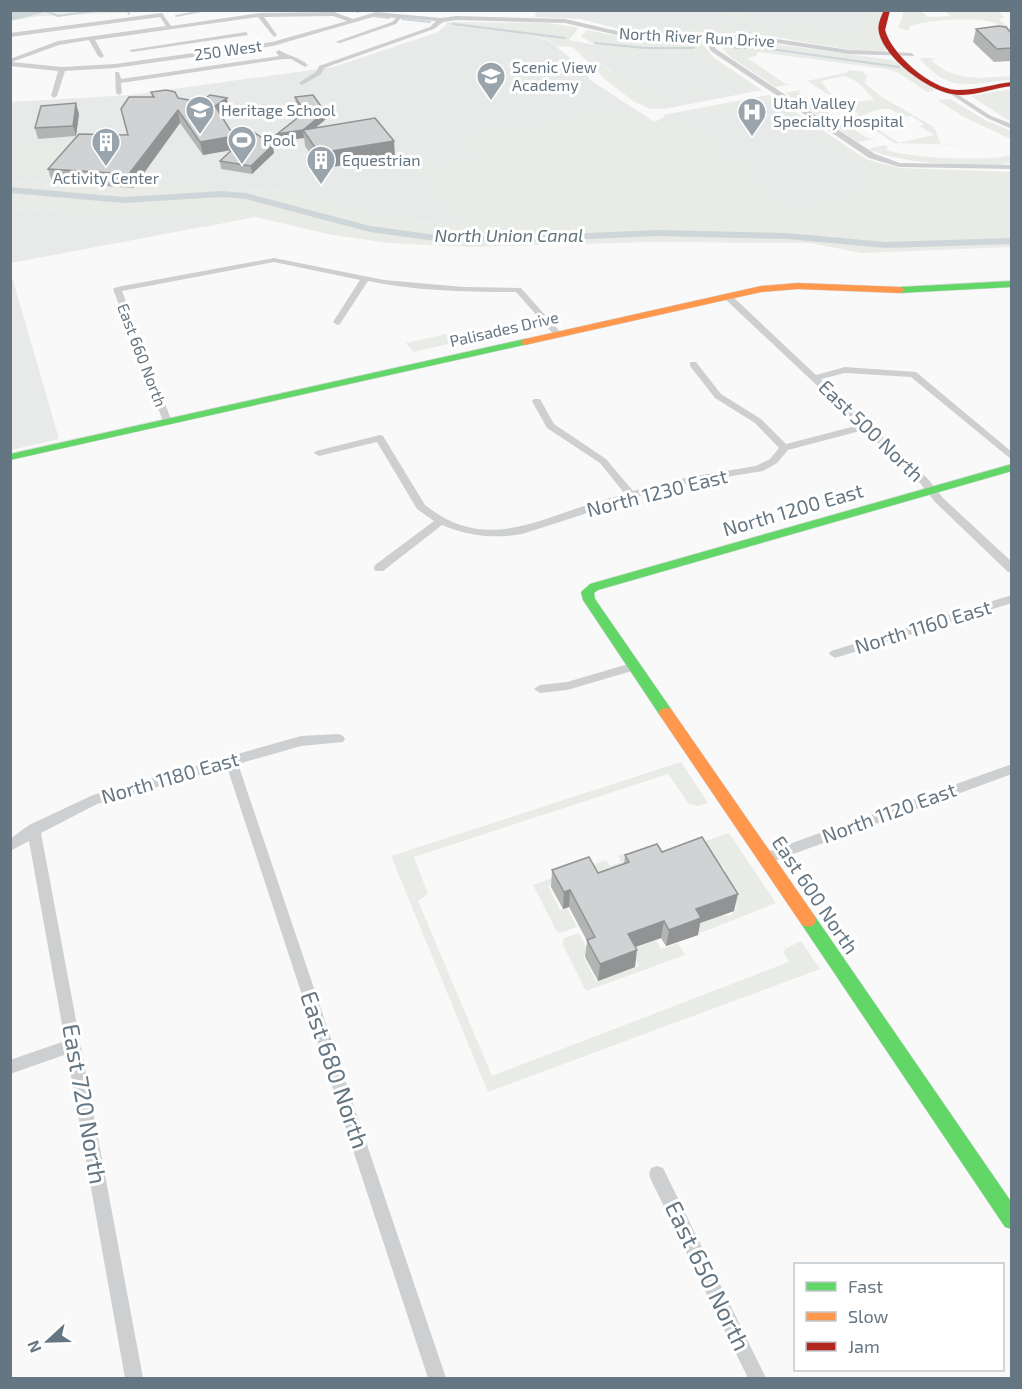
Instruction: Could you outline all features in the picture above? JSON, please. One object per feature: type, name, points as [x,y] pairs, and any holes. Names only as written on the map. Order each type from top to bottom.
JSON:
[{"type":"street","points":[[886,10],[882,33],[933,85],[949,91],[989,117],[1011,127]]},
{"type":"street","points":[[899,10],[894,32],[905,56]]},
{"type":"street","points":[[10,35],[161,13],[170,27]]},
{"type":"street","points":[[10,63],[58,43],[260,15],[334,14],[351,20]]},
{"type":"street","name":"250 West","points":[[10,63],[62,69],[115,66],[273,44],[376,14],[444,19]]},
{"type":"street","points":[[260,15],[274,35]]},
{"type":"street","points":[[338,42],[394,23],[400,16]]},
{"type":"street","points":[[302,82],[319,73],[321,67],[432,27],[444,19]]},
{"type":"street","name":"North River Run Drive","points":[[444,19],[565,21],[630,36],[751,37],[905,56]]},
{"type":"street","points":[[208,22],[218,38]]},
{"type":"street","points":[[155,30],[165,45]]},
{"type":"street","points":[[10,42],[35,36],[40,31]]},
{"type":"street","points":[[312,32],[350,47]]},
{"type":"street","points":[[132,50],[246,34]]},
{"type":"street","points":[[707,37],[713,50],[855,147],[884,161],[898,165],[1011,167]]},
{"type":"street","points":[[91,38],[101,56]]},
{"type":"street","points":[[273,44],[283,57]]},
{"type":"street","points":[[119,81],[237,67],[283,57],[292,57],[305,64]]},
{"type":"street","points":[[115,66],[119,93]]},
{"type":"street","points":[[54,96],[62,69]]},
{"type":"street","points":[[949,91],[1011,84]]},
{"type":"street","name":"East 660 North","points":[[167,422],[117,289],[274,260],[365,279]]},
{"type":"street","points":[[337,322],[365,279],[440,288],[521,291],[558,334]]},
{"type":"street","name":"Palisades Drive","points":[[10,457],[727,296],[783,287],[892,290],[1011,285]]},
{"type":"street","name":"East 500 North","points":[[727,296],[866,426],[1011,570]]},
{"type":"street","points":[[693,364],[718,396],[758,421],[784,448]]},
{"type":"street","points":[[814,378],[845,370],[913,374],[1011,457]]},
{"type":"street","points":[[537,401],[550,426],[603,461],[632,496]]},
{"type":"street","name":"North 1230 East","points":[[319,453],[380,438],[421,507],[441,520],[471,531],[517,532],[632,496],[705,477],[755,471],[775,463],[784,448],[866,426]]},
{"type":"street","name":"North 1200 East","points":[[586,592],[594,587],[1011,467]]},
{"type":"street","points":[[379,568],[441,520]]},
{"type":"street","name":"East 600 North","points":[[586,592],[589,600],[1011,1220]]},
{"type":"street","name":"North 1160 East","points":[[835,654],[1011,599]]},
{"type":"street","points":[[540,689],[567,686],[634,666]]},
{"type":"street","name":"North 1180 East","points":[[10,846],[34,829],[70,809],[93,801],[301,741],[339,739]]},
{"type":"street","name":"East 680 North","points":[[231,761],[437,1378]]},
{"type":"street","name":"North 1120 East","points":[[766,858],[1011,769]]},
{"type":"street","name":"East 720 North","points":[[34,829],[134,1378]]},
{"type":"street","points":[[10,1067],[73,1045]]},
{"type":"street","name":"East 650 North","points":[[657,1174],[758,1378]]},
{"type":"shaded area","points":[[11,10],[169,11],[40,16],[11,21]]},
{"type":"shaded area","points":[[536,10],[882,11],[877,32],[886,52],[860,51],[749,33],[635,33],[580,19],[535,17]]},
{"type":"shaded area","points":[[718,11],[749,11],[753,18],[748,20],[772,32],[783,33],[782,37],[743,33],[744,28],[749,27]]},
{"type":"shaded area","points":[[861,11],[882,11],[877,32],[888,50],[860,51],[791,40],[791,33],[768,21],[845,33],[862,32],[867,13]]},
{"type":"shaded area","points":[[904,11],[921,11],[928,17],[950,16],[945,11],[999,11],[1004,18],[999,19],[1010,28],[1011,37],[997,24],[978,20],[926,22],[909,27],[909,31],[898,28]]},
{"type":"shaded area","points":[[448,22],[547,23],[576,27],[578,29],[569,40],[614,74],[623,73],[630,79],[671,72],[705,97],[663,104],[666,108],[651,109],[633,101],[608,82],[573,47],[556,46],[549,40],[520,33],[445,26]],"holes":[[[666,75],[686,85],[684,89],[692,95],[687,96],[688,98],[666,100],[645,90],[648,87],[640,80]]]},
{"type":"shaded area","points":[[722,25],[735,29],[735,33],[661,35],[633,32],[644,26],[648,28],[723,27]]},
{"type":"shaded area","points":[[445,26],[520,33],[549,41],[582,67],[590,80],[664,128],[418,171],[465,228],[374,214],[286,191],[227,188],[112,188],[11,182],[11,102],[130,95],[333,67],[438,32]]},
{"type":"shaded area","points":[[587,30],[640,41],[700,41],[714,58],[762,90],[745,93],[742,91],[748,90],[695,53],[649,52],[617,58],[581,36]]},
{"type":"shaded area","points":[[568,40],[601,46],[617,58],[649,52],[695,53],[752,92],[664,109]]},
{"type":"shaded area","points":[[721,40],[748,40],[892,60],[899,62],[935,90],[927,92],[899,73],[887,69],[758,52],[756,56],[747,58],[786,84],[792,84],[775,87],[729,56],[718,43]]},
{"type":"shaded area","points":[[937,58],[931,60],[949,72],[959,75],[979,78],[1011,76],[1011,80],[973,84],[952,82],[932,71],[920,59]]},
{"type":"shaded area","points":[[846,70],[861,71],[867,76],[865,83],[880,96],[934,127],[941,144],[999,146],[894,143],[854,116],[859,114],[807,81],[849,72]],"holes":[[[844,76],[859,83],[874,100],[843,103],[836,96],[832,96],[821,81]],[[880,109],[890,109],[904,117],[911,116],[924,124],[920,126],[934,135],[899,143],[858,117]]]},
{"type":"shaded area","points":[[1011,89],[1011,122],[971,96]]},
{"type":"shaded area","points":[[801,90],[798,93],[867,138],[876,139],[858,142],[785,93]]},
{"type":"shaded area","points":[[770,95],[867,160],[900,169],[865,226],[777,224],[663,115]]},
{"type":"shaded area","points":[[770,95],[778,101],[682,116],[679,112]]},
{"type":"shaded area","points":[[950,99],[985,120],[1011,131],[1011,139],[962,116],[938,100]]},
{"type":"shaded area","points":[[786,106],[838,142],[827,144],[816,141],[822,139],[780,110],[771,109]]},
{"type":"shaded area","points":[[618,110],[636,113],[658,129],[663,127],[654,122],[665,117],[674,118],[689,129],[700,130],[720,145],[710,147],[728,161],[736,159],[746,164],[747,169],[741,171],[779,201],[800,208],[869,192],[866,188],[871,186],[871,178],[876,176],[842,153],[832,151],[843,146],[868,160],[900,168],[1011,172],[1011,247],[862,253],[810,243],[651,242],[469,247],[388,243],[328,234],[255,217],[235,216],[242,219],[205,227],[199,215],[179,213],[129,216],[11,208],[11,182],[112,188],[227,188],[286,191],[374,214],[464,228],[418,171],[482,160],[466,142],[455,144],[467,139],[468,135],[511,127],[531,128],[534,124]]},
{"type":"shaded area","points":[[77,145],[55,174],[11,172],[11,149]]},
{"type":"shaded area","points":[[884,145],[888,147],[886,150],[897,153],[930,157],[968,159],[1011,155],[1011,163],[997,165],[939,164],[898,158],[868,149]]},
{"type":"shaded area","points":[[10,208],[129,216],[179,213],[255,217],[11,263]]},
{"type":"shaded area","points":[[10,270],[59,439],[11,450],[10,450]]},
{"type":"shaded area","points":[[446,334],[453,343],[413,352],[406,343]]},
{"type":"shaded area","points":[[681,762],[708,803],[698,806],[689,804],[668,774],[414,857],[428,894],[418,901],[492,1076],[789,962],[784,953],[785,949],[801,941],[820,969],[488,1092],[391,856]]},
{"type":"shaded area","points":[[729,833],[776,903],[700,933],[696,925],[721,915],[730,916],[737,908],[736,903],[726,892],[725,868],[711,860],[656,858]]},
{"type":"shaded area","points":[[626,853],[633,864],[624,877],[588,873],[548,886],[560,910],[567,908],[577,927],[560,933],[556,930],[533,885],[606,860],[610,866],[621,862],[618,856]]},
{"type":"shaded area","points":[[579,933],[589,953],[583,956],[596,981],[639,966],[631,950],[656,940],[661,949],[678,943],[685,955],[586,991],[562,943],[564,938]]},
{"type":"building","points":[[1006,27],[1011,33],[1011,48],[997,49],[976,29]]},
{"type":"building","points":[[166,90],[175,92],[178,98],[200,102],[210,95],[227,98],[215,106],[234,136],[200,142],[178,110],[129,174],[48,169],[79,134],[128,135],[121,109],[129,97],[154,97],[151,92]]},
{"type":"building","points":[[313,95],[325,112],[303,130],[277,134],[305,112],[295,97]]},
{"type":"building","points":[[76,103],[73,126],[35,128],[41,106]]},
{"type":"building","points":[[375,118],[394,141],[319,153],[303,130]]},
{"type":"building","points":[[252,131],[273,145],[251,166],[220,161]]},
{"type":"building","points":[[702,837],[738,894],[696,909],[701,918],[669,930],[664,921],[628,934],[637,950],[600,964],[587,940],[595,937],[570,890],[564,892],[552,870],[589,857],[598,873],[629,862],[625,855],[657,844],[662,852]]},
{"type":"waterway","points":[[10,17],[47,10]]},
{"type":"waterway","points":[[46,11],[58,16],[101,10]]},
{"type":"waterway","points":[[127,10],[129,14]]},
{"type":"waterway","points":[[176,16],[207,10]]},
{"type":"waterway","points":[[354,10],[358,12]]},
{"type":"waterway","points":[[373,16],[389,18]]},
{"type":"waterway","points":[[402,19],[430,22]]},
{"type":"waterway","points":[[453,24],[565,38]]},
{"type":"waterway","points":[[595,43],[645,48],[694,48]]},
{"type":"waterway","points":[[735,48],[763,48],[899,67]]},
{"type":"waterway","name":"North Union Canal","points":[[10,190],[124,200],[222,194],[246,196],[370,229],[436,238],[523,239],[657,233],[787,236],[885,245],[1012,241]]},
{"type":"traffic: fast","points":[[900,290],[1012,284]]},
{"type":"traffic: fast","points":[[10,457],[525,342]]},
{"type":"traffic: fast","points":[[666,713],[589,600],[587,592],[594,587],[1012,467]]},
{"type":"traffic: fast","points":[[808,920],[1012,1220]]},
{"type":"traffic: slow","points":[[525,342],[761,289],[798,286],[900,290]]},
{"type":"traffic: slow","points":[[666,713],[808,920]]},
{"type":"traffic: jam","points":[[887,10],[882,33],[892,51],[932,84],[959,93],[1012,84]]},
{"type":"place","name":"Scenic View Academy","points":[[491,102]]},
{"type":"place","name":"Heritage School","points":[[200,136]]},
{"type":"place","name":"Utah Valley Specialty Hospital","points":[[752,138]]},
{"type":"place","name":"Pool","points":[[242,166]]},
{"type":"place","name":"Activity Center","points":[[106,168]]},
{"type":"place","name":"Equestrian","points":[[321,186]]}]
